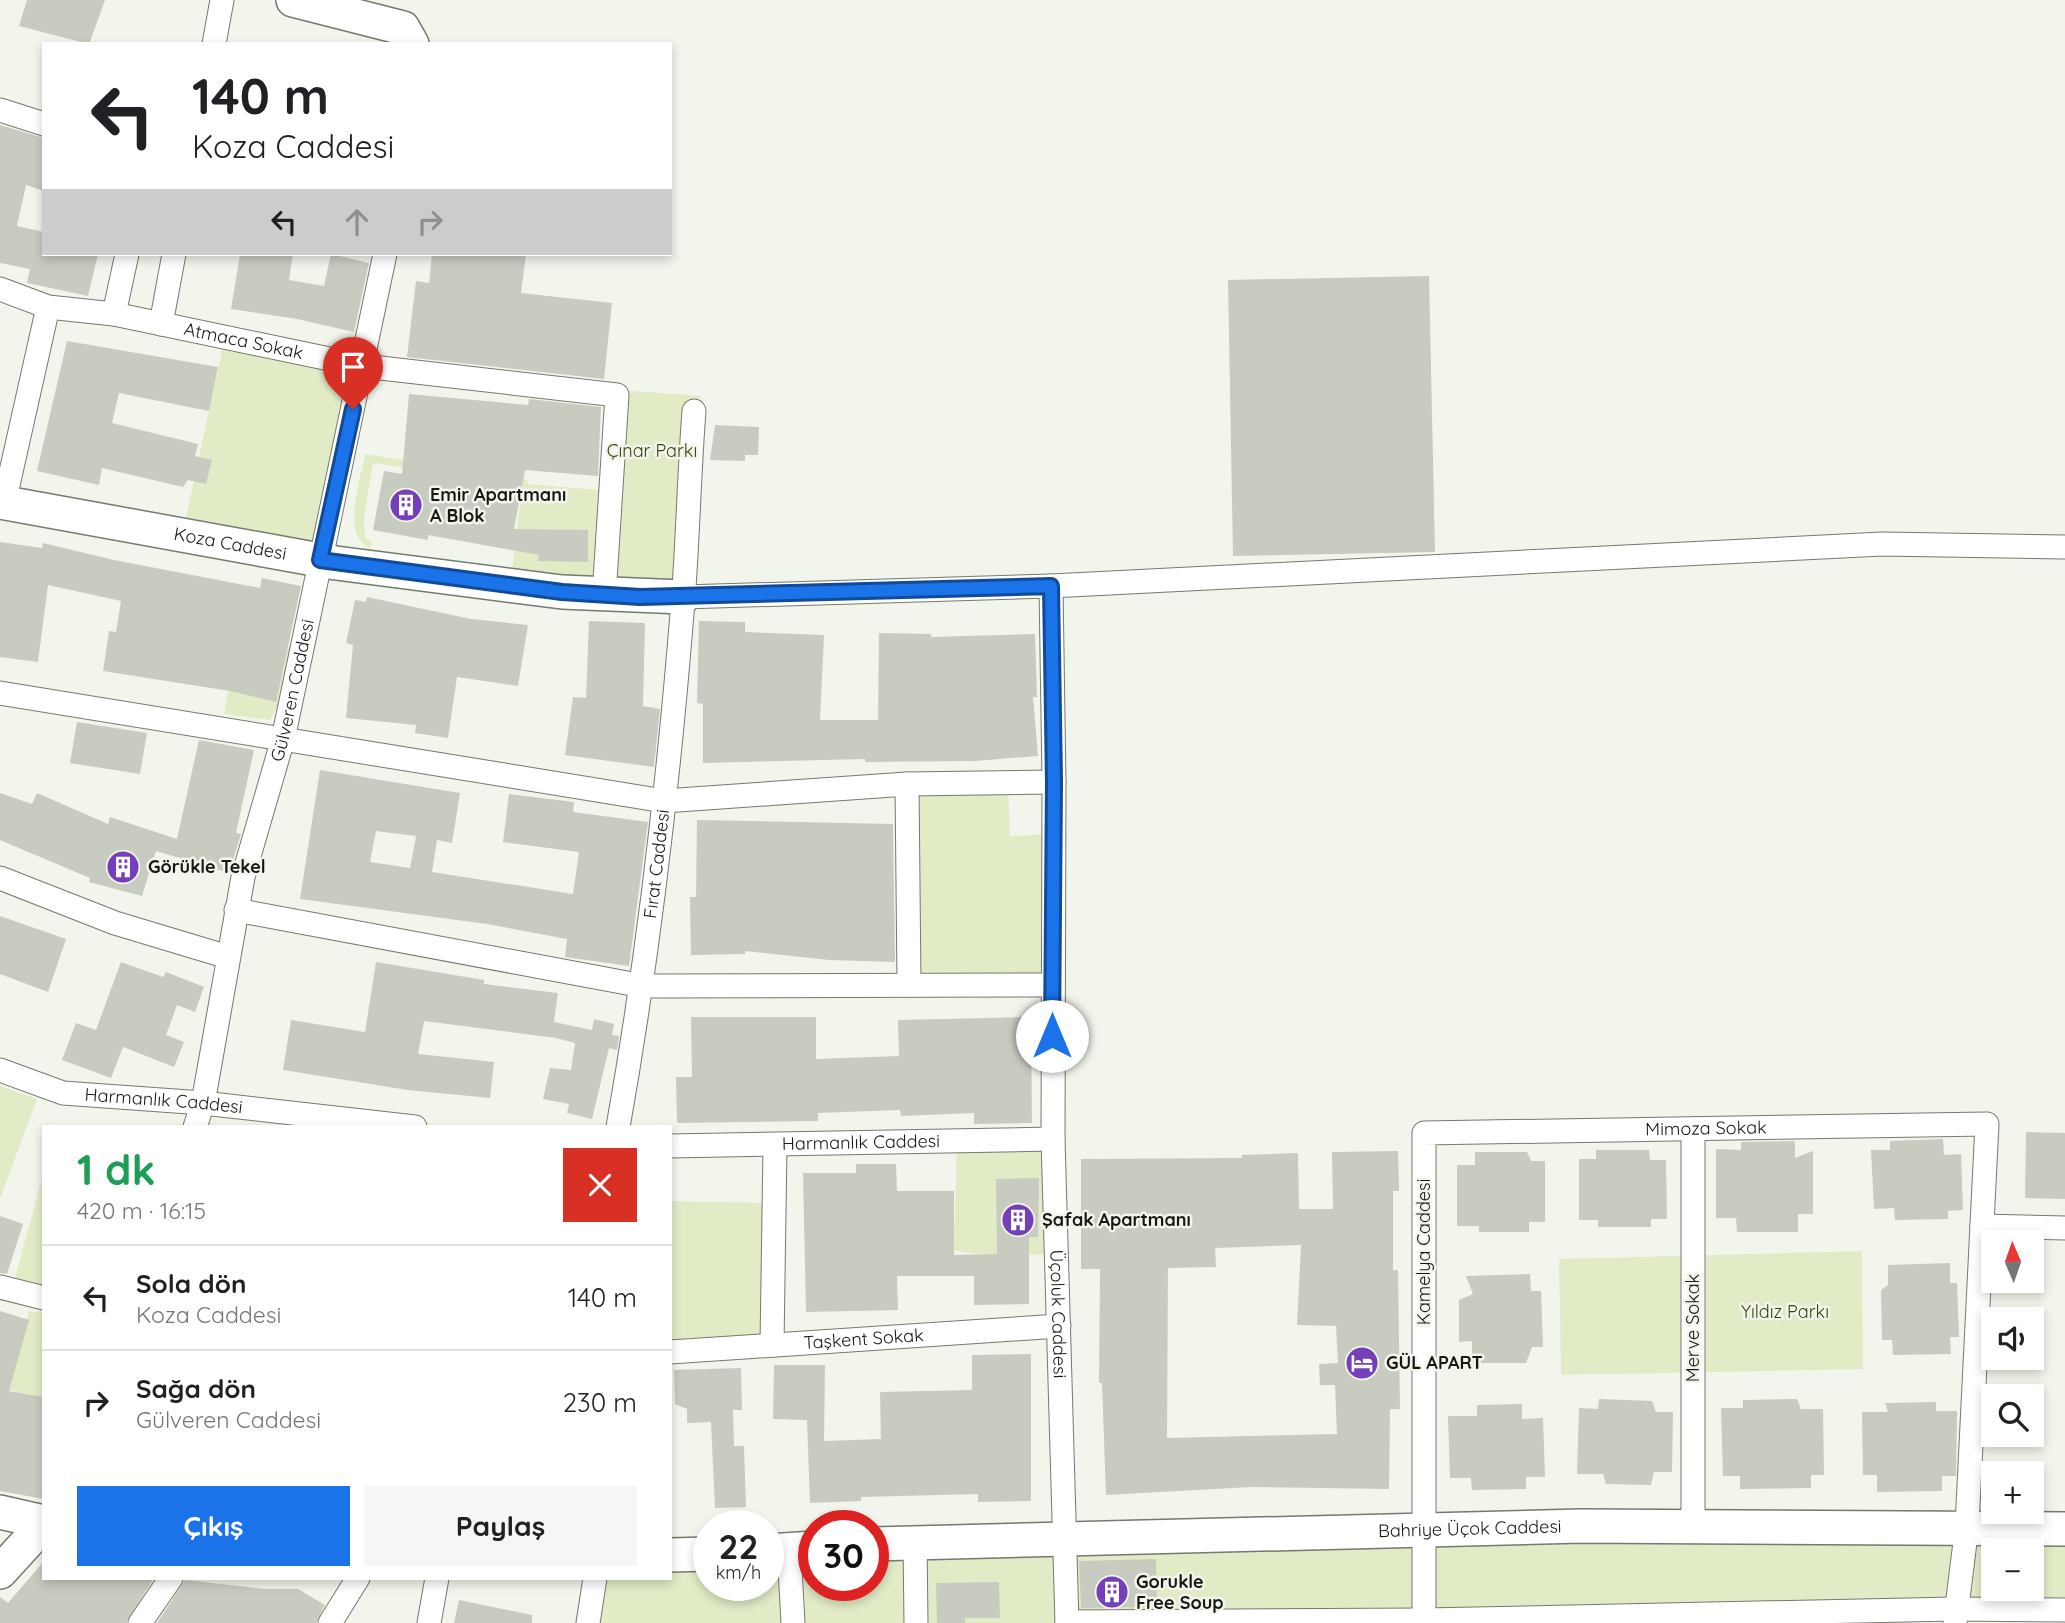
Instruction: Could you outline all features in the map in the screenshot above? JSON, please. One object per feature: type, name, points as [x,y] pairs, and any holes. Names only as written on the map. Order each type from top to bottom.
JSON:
[{"type":"main road","points":[[293,0],[403,28],[411,42]]},
{"type":"main road","name":"Koza Caddesi","points":[[2,502],[320,560],[604,596],[683,597]]},
{"type":"main road","points":[[0,1512],[42,1522]]},
{"type":"main road","points":[[0,1572],[42,1525]]},
{"type":"main road","name":"Bahriye Üçok Caddesi","points":[[889,1542],[1424,1529],[1967,1526],[2065,1529]]},
{"type":"main road","points":[[672,1555],[693,1554]]},
{"type":"street","points":[[214,42],[222,0]]},
{"type":"street","points":[[0,110],[42,123]]},
{"type":"street","points":[[114,314],[127,256]]},
{"type":"street","points":[[161,324],[174,256]]},
{"type":"street","name":"Gülveren Caddesi","points":[[196,1125],[202,1103],[236,910],[283,739],[385,256]]},
{"type":"street","name":"Atmaca Sokak","points":[[0,289],[48,307],[114,314],[363,366],[617,395],[604,596]]},
{"type":"street","points":[[2,502],[48,307]]},
{"type":"street","name":"Fırat Caddesi","points":[[618,1125],[643,986],[664,801],[683,597],[694,411]]},
{"type":"street","name":"Koza Caddesi","points":[[683,597],[1051,586],[1882,544],[2065,547]]},
{"type":"street","name":"Üçoluk Caddesi","points":[[1051,586],[1054,782],[1053,1139],[1067,1622]]},
{"type":"street","points":[[0,693],[664,801],[907,784],[1054,782]]},
{"type":"street","points":[[907,784],[909,985]]},
{"type":"street","points":[[0,878],[116,923],[228,957]]},
{"type":"street","points":[[236,910],[643,986],[1052,985]]},
{"type":"street","name":"Harmanlık Caddesi","points":[[0,1070],[63,1093],[202,1103],[397,1125]]},
{"type":"street","name":"Mimoza Sokak","points":[[1424,1133],[1987,1124],[1982,1226]]},
{"type":"street","name":"Merve Sokak","points":[[1693,1129],[1693,1526]]},
{"type":"street","name":"Kamelya Caddesi","points":[[1424,1133],[1424,1622]]},
{"type":"street","name":"Harmanlık Caddesi","points":[[672,1146],[1053,1139]]},
{"type":"street","points":[[772,1345],[775,1146]]},
{"type":"street","points":[[1955,1616],[1967,1526],[1982,1226],[2065,1228]]},
{"type":"street","points":[[0,1286],[42,1297]]},
{"type":"street","name":"Taşkent Sokak","points":[[672,1352],[1059,1325]]},
{"type":"street","points":[[915,1540],[916,1623]]},
{"type":"street","points":[[790,1550],[793,1623]]},
{"type":"street","points":[[140,1623],[170,1580]]},
{"type":"street","points":[[330,1623],[357,1580]]},
{"type":"street","points":[[429,1623],[437,1580]]},
{"type":"street","points":[[587,1623],[595,1580]]},
{"type":"street","points":[[1067,1622],[1424,1622],[1955,1616],[2065,1610]]},
{"type":"green space","points":[[225,337],[363,366],[320,560],[182,535]]},
{"type":"green space","name":"Çınar Parkı","points":[[620,390],[702,396],[692,405],[681,595],[608,593]]},
{"type":"green space","points":[[365,454],[529,480],[527,484],[599,490],[597,581],[512,572],[522,486],[373,463],[364,519],[365,537],[372,543],[370,548],[361,542],[354,520]]},
{"type":"green space","points":[[238,641],[292,647],[279,703],[270,720],[224,714]]},
{"type":"green space","points":[[1008,783],[1010,836],[1054,834],[1052,985],[909,985],[907,784]]},
{"type":"green space","points":[[0,1086],[37,1099],[0,1199]]},
{"type":"green space","points":[[1053,1139],[1057,1255],[974,1254],[954,1250],[957,1140]]},
{"type":"green space","points":[[42,1178],[42,1289],[14,1282]]},
{"type":"green space","points":[[672,1201],[770,1203],[768,1339],[672,1346]]},
{"type":"green space","name":"Yıldız Parkı","points":[[1862,1251],[1863,1369],[1561,1375],[1559,1259]]},
{"type":"green space","points":[[29,1311],[42,1314],[42,1397],[8,1390]]},
{"type":"green space","points":[[2065,1529],[2065,1610],[1068,1623],[588,1623],[595,1580],[672,1580],[672,1555],[693,1554],[693,1601],[784,1601],[784,1550],[798,1549],[798,1601],[889,1601],[889,1544]]},
{"type":"building","points":[[27,0],[105,0],[90,42],[19,26]]},
{"type":"building","points":[[0,125],[42,137],[42,190],[26,185],[17,226],[42,232],[42,256],[98,256],[88,296],[27,283],[30,269],[0,263]]},
{"type":"building","points":[[240,256],[293,256],[289,280],[324,286],[331,256],[369,263],[354,332],[297,319],[231,309]]},
{"type":"building","points":[[432,256],[526,256],[521,293],[612,303],[604,379],[407,357],[416,281],[429,283]]},
{"type":"building","points":[[1429,276],[1435,552],[1233,556],[1228,280]]},
{"type":"building","points":[[67,341],[218,367],[209,411],[119,393],[112,423],[198,444],[195,456],[212,460],[206,484],[188,480],[183,487],[102,468],[99,485],[37,471]]},
{"type":"building","points":[[409,394],[528,405],[529,399],[601,407],[598,476],[525,470],[514,529],[588,530],[588,562],[538,561],[539,555],[428,535],[428,540],[373,530],[384,471],[402,474]]},
{"type":"building","points":[[715,425],[759,427],[758,455],[745,455],[745,461],[710,460]]},
{"type":"building","points":[[0,542],[42,548],[43,543],[114,560],[260,588],[262,578],[301,586],[276,702],[230,691],[103,671],[109,631],[116,632],[121,601],[48,585],[38,662],[0,657]]},
{"type":"building","points":[[367,597],[471,619],[528,625],[518,686],[457,677],[448,738],[415,733],[416,725],[346,718],[353,645],[346,643],[355,600],[366,602]]},
{"type":"building","points":[[589,621],[645,623],[643,706],[660,709],[654,767],[565,755],[573,697],[586,698]]},
{"type":"building","points":[[699,621],[745,622],[745,632],[824,635],[820,720],[878,720],[879,633],[931,634],[931,637],[1035,634],[1037,697],[1033,697],[1038,756],[974,761],[865,762],[865,759],[703,763],[703,704],[697,703]]},
{"type":"building","points":[[77,722],[147,733],[140,774],[70,763]]},
{"type":"building","points":[[199,740],[254,750],[236,833],[241,834],[229,873],[156,851],[142,896],[89,882],[90,878],[0,840],[0,793],[32,804],[37,793],[108,824],[110,817],[177,839]]},
{"type":"building","points":[[320,770],[460,793],[452,843],[437,840],[432,872],[573,894],[579,852],[503,842],[509,794],[574,802],[573,812],[648,822],[629,966],[565,957],[567,939],[487,924],[300,899]],"holes":[[[376,831],[416,836],[410,868],[370,862]]]},
{"type":"building","points":[[697,820],[893,824],[895,962],[829,960],[745,951],[745,954],[691,955],[690,897],[696,897]]},
{"type":"building","points":[[0,916],[66,939],[48,992],[0,974]]},
{"type":"building","points":[[121,962],[163,977],[166,972],[204,987],[195,1012],[177,1005],[166,1035],[184,1042],[174,1067],[123,1047],[111,1078],[62,1060],[76,1023],[96,1030]]},
{"type":"building","points":[[376,962],[484,980],[484,984],[558,993],[554,1022],[592,1030],[594,1019],[614,1024],[612,1035],[619,1036],[617,1050],[609,1048],[592,1119],[567,1113],[569,1104],[543,1099],[550,1068],[571,1070],[575,1043],[556,1038],[424,1021],[418,1054],[494,1062],[490,1098],[408,1090],[283,1070],[291,1020],[365,1032]]},
{"type":"building","points":[[691,1017],[816,1017],[816,1059],[899,1056],[898,1020],[1031,1017],[1032,1123],[974,1124],[974,1113],[901,1116],[900,1110],[818,1113],[818,1121],[677,1123],[676,1077],[692,1077]]},
{"type":"building","points":[[2026,1132],[2065,1133],[2065,1199],[2025,1198]]},
{"type":"building","points":[[1943,1139],[1944,1155],[1961,1154],[1963,1210],[1948,1211],[1948,1219],[1895,1220],[1894,1208],[1874,1209],[1871,1150],[1890,1150],[1890,1141]]},
{"type":"building","points":[[1795,1141],[1795,1158],[1813,1151],[1813,1214],[1798,1214],[1798,1232],[1737,1232],[1736,1218],[1716,1218],[1716,1149],[1741,1150],[1741,1142]]},
{"type":"building","points":[[1596,1150],[1649,1150],[1650,1160],[1666,1160],[1667,1219],[1651,1219],[1651,1227],[1598,1227],[1598,1220],[1579,1220],[1579,1159],[1596,1159]]},
{"type":"building","points":[[1398,1151],[1399,1191],[1393,1191],[1393,1270],[1398,1270],[1400,1409],[1390,1409],[1389,1489],[1251,1487],[1106,1495],[1102,1383],[1099,1383],[1100,1269],[1081,1269],[1081,1159],[1242,1158],[1242,1155],[1298,1153],[1299,1209],[1333,1209],[1332,1152]],"holes":[[[1301,1245],[1297,1325],[1336,1326],[1338,1363],[1319,1364],[1320,1385],[1335,1385],[1337,1434],[1167,1438],[1168,1268],[1216,1267],[1215,1248]]]},
{"type":"building","points":[[1475,1152],[1527,1152],[1531,1161],[1545,1161],[1545,1222],[1529,1222],[1529,1232],[1479,1232],[1479,1226],[1457,1226],[1457,1165],[1475,1165]]},
{"type":"building","points":[[856,1164],[896,1164],[897,1191],[954,1191],[954,1255],[997,1254],[996,1179],[1039,1178],[1038,1237],[1029,1237],[1029,1304],[974,1305],[974,1276],[897,1276],[898,1310],[806,1312],[803,1173],[856,1173]]},
{"type":"building","points":[[0,1216],[23,1224],[7,1274],[0,1273]]},
{"type":"building","points":[[1950,1263],[1950,1283],[1957,1283],[1959,1337],[1950,1337],[1951,1354],[1893,1355],[1892,1340],[1882,1340],[1881,1290],[1888,1285],[1888,1265]]},
{"type":"building","points":[[1530,1274],[1531,1291],[1541,1291],[1543,1347],[1532,1347],[1526,1363],[1472,1363],[1472,1341],[1459,1342],[1459,1300],[1473,1294],[1466,1276]]},
{"type":"building","points":[[0,1311],[29,1320],[9,1391],[42,1397],[42,1499],[0,1491]]},
{"type":"building","points":[[1031,1354],[1031,1501],[978,1502],[978,1494],[861,1497],[861,1501],[810,1503],[807,1420],[773,1419],[774,1365],[825,1365],[824,1441],[881,1439],[880,1392],[972,1390],[972,1355]]},
{"type":"building","points":[[741,1368],[742,1410],[733,1410],[734,1446],[744,1446],[746,1507],[715,1508],[711,1422],[687,1423],[687,1409],[675,1404],[674,1370]]},
{"type":"building","points":[[1599,1399],[1652,1401],[1656,1412],[1673,1412],[1672,1472],[1654,1472],[1651,1485],[1606,1484],[1603,1474],[1577,1474],[1579,1408],[1598,1409]]},
{"type":"building","points":[[1797,1399],[1801,1409],[1823,1409],[1824,1475],[1811,1475],[1811,1488],[1740,1489],[1740,1476],[1723,1476],[1721,1408],[1743,1408],[1743,1400]]},
{"type":"building","points":[[1936,1402],[1936,1411],[1957,1411],[1956,1476],[1942,1476],[1942,1491],[1877,1492],[1877,1475],[1863,1475],[1862,1412],[1888,1412],[1885,1403]]},
{"type":"building","points":[[1522,1404],[1522,1419],[1543,1418],[1545,1477],[1526,1477],[1526,1489],[1472,1490],[1471,1478],[1450,1478],[1448,1416],[1477,1416],[1477,1405]]},
{"type":"building","name":"Gorukle Free Soup","points":[[1156,1559],[1157,1607],[1081,1608],[1079,1561]]},
{"type":"building","points":[[42,1563],[42,1580],[153,1580],[126,1623],[0,1623],[0,1597],[8,1603]]},
{"type":"building","points":[[185,1580],[265,1589],[298,1589],[325,1605],[316,1623],[157,1623]]},
{"type":"building","points":[[999,1582],[1000,1618],[965,1618],[965,1623],[937,1623],[936,1583]]},
{"type":"building","points":[[459,1600],[532,1615],[532,1623],[454,1623]]},
{"type":"place","name":"Emir Apartmanı A Blok","points":[[406,505]]},
{"type":"place","name":"Görükle Tekel","points":[[123,867]]},
{"type":"place","name":"Şafak Apartmanı","points":[[1018,1220]]},
{"type":"place","name":"GÜL APART","points":[[1362,1363]]},
{"type":"place","name":"Gorukle Free Soup","points":[[1112,1592]]},
{"type":"route","points":[[353,409],[320,560],[604,596],[683,597],[1051,586],[1054,782],[1052,1036]]}]
